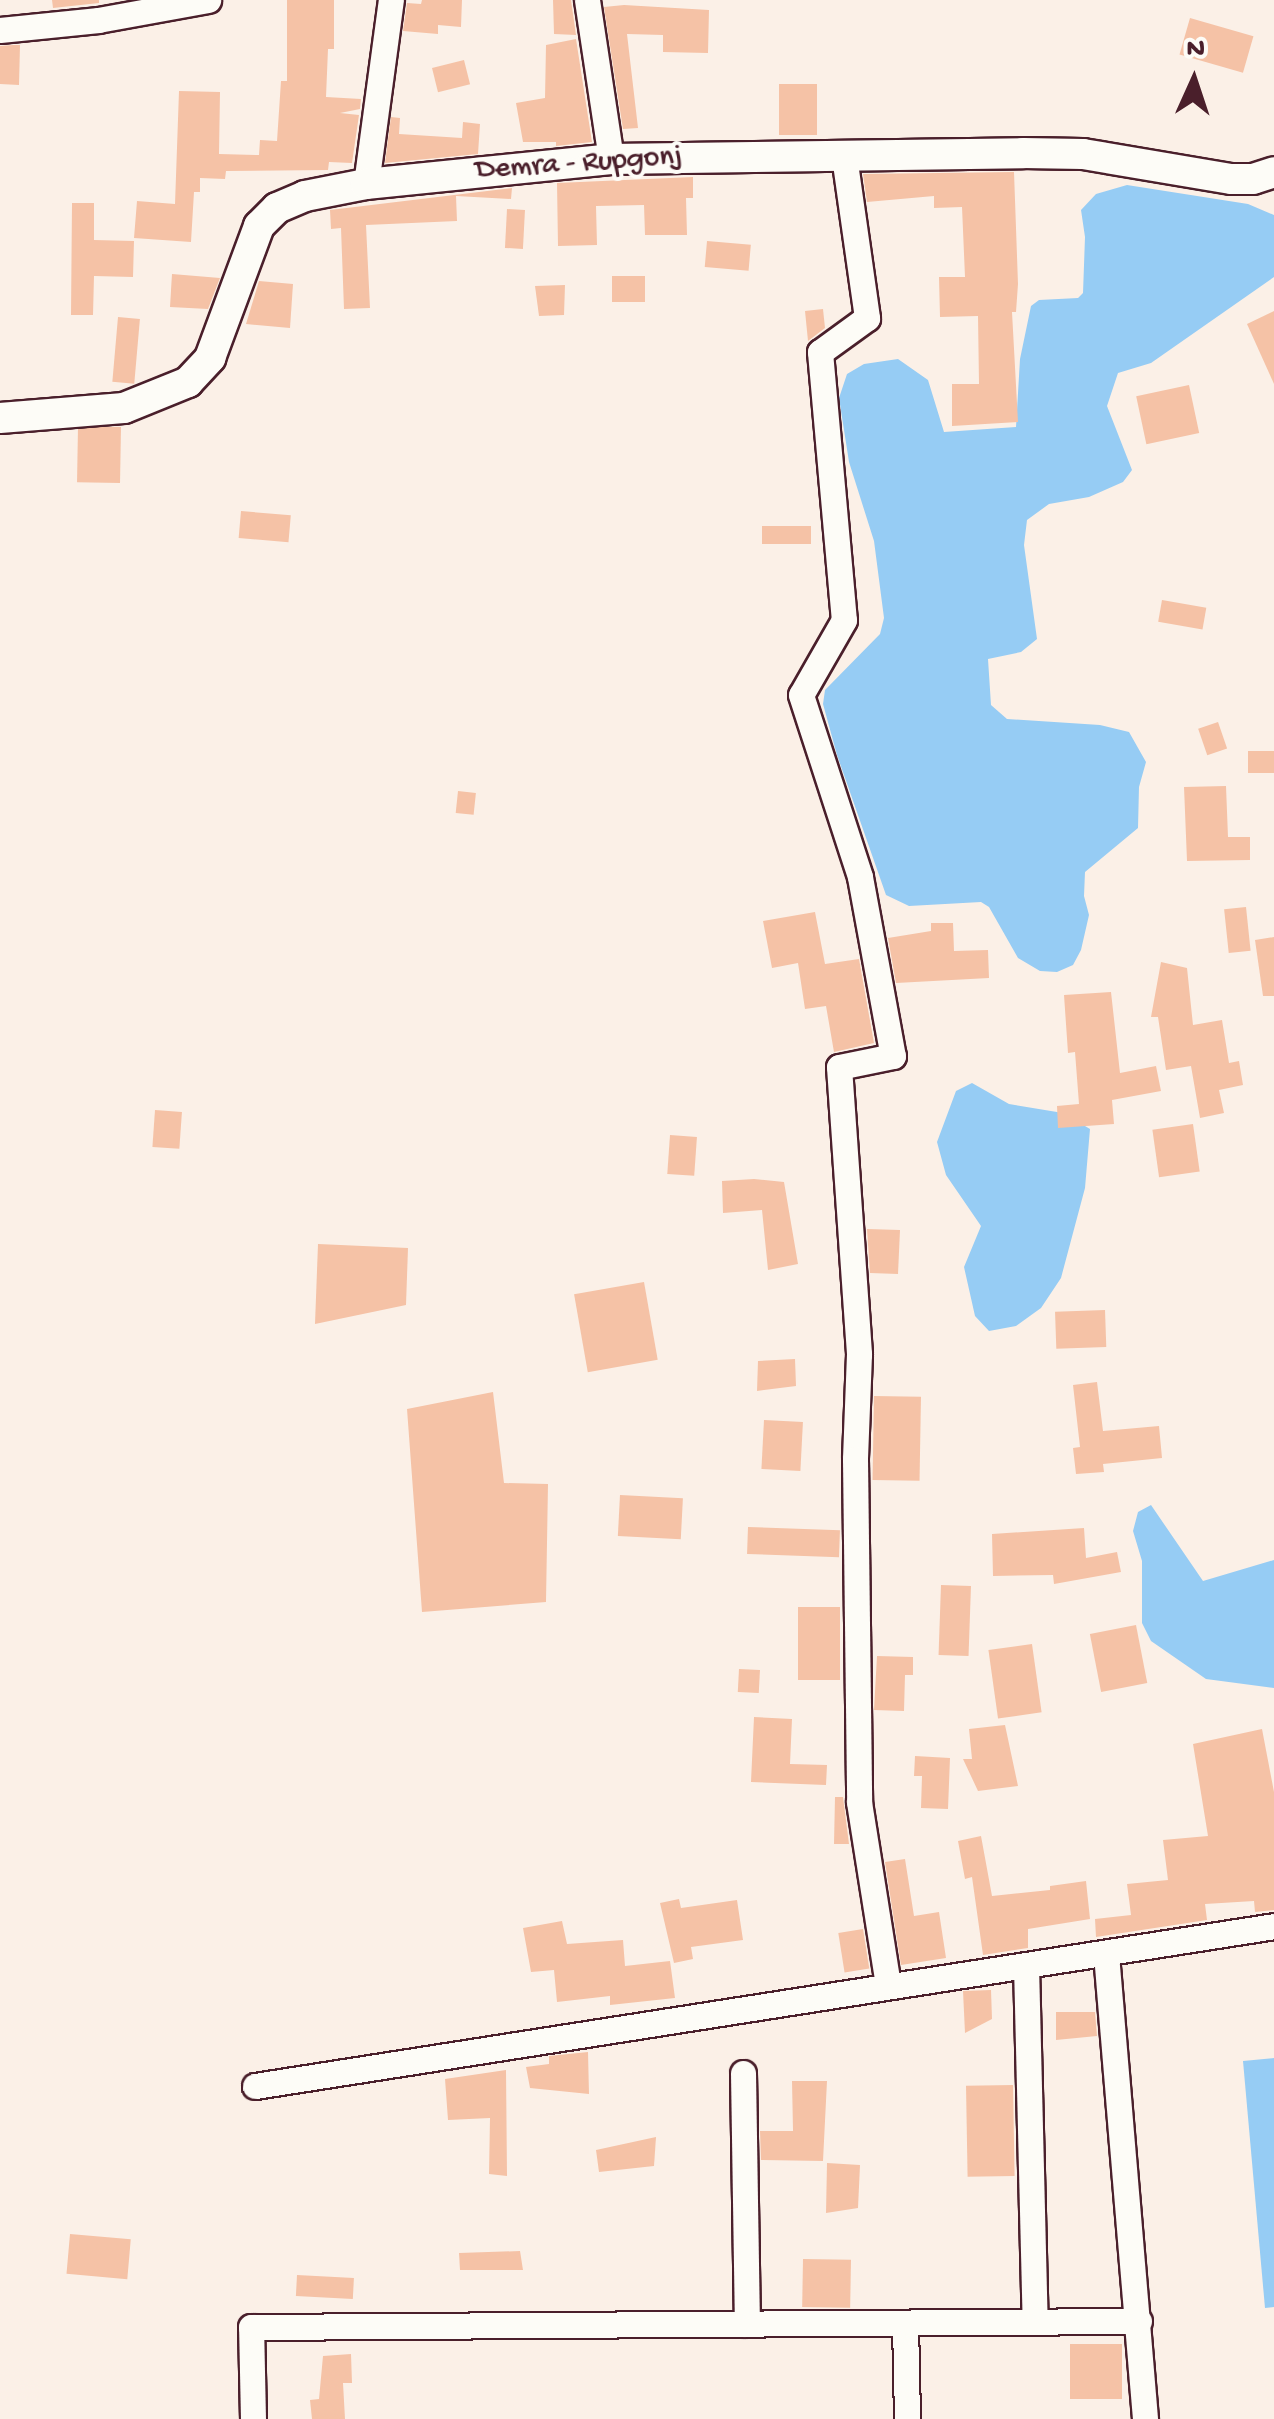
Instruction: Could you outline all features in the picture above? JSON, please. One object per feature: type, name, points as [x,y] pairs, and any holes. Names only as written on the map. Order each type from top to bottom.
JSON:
[{"type":"street","points":[[0,30],[98,20],[208,0]]},
{"type":"street","points":[[366,184],[391,0]]},
{"type":"street","points":[[587,0],[610,159]]},
{"type":"street","name":"Demra - Rupgonj","points":[[0,418],[124,408],[188,382],[210,358],[259,226],[278,208],[305,196],[366,184],[610,159],[1082,154],[1231,179],[1253,179],[1274,172]]},
{"type":"street","points":[[844,156],[867,318],[820,352],[844,620],[801,695],[860,876],[893,1056],[838,1068],[859,1354],[855,1459],[859,1802],[888,1986]]},
{"type":"street","points":[[255,2086],[1274,1926]]},
{"type":"street","points":[[1106,1954],[1146,2419]]},
{"type":"street","points":[[1026,1965],[1035,2322]]},
{"type":"street","points":[[743,2073],[747,2324]]},
{"type":"street","points":[[253,2419],[251,2327],[1139,2321]]},
{"type":"street","points":[[904,2323],[907,2419]]},
{"type":"water","points":[[1127,185],[1248,204],[1274,215],[1274,277],[1151,363],[1118,373],[1107,406],[1132,470],[1123,482],[1089,497],[1049,504],[1027,520],[1024,545],[1037,639],[1021,652],[988,659],[991,705],[1007,719],[1100,725],[1129,732],[1146,762],[1139,787],[1138,828],[1085,872],[1084,896],[1089,915],[1081,950],[1073,965],[1057,972],[1040,971],[1018,958],[989,907],[981,902],[909,906],[886,895],[823,704],[825,690],[880,634],[884,618],[874,541],[849,462],[839,398],[847,374],[864,364],[898,359],[928,380],[944,432],[1016,427],[1020,359],[1031,306],[1039,300],[1078,298],[1083,293],[1085,237],[1081,210],[1096,194]]},
{"type":"water","points":[[972,1083],[1009,1104],[1063,1113],[1090,1129],[1085,1188],[1061,1278],[1041,1308],[1016,1326],[989,1331],[975,1316],[964,1267],[981,1226],[946,1175],[937,1142],[956,1091]]},
{"type":"water","points":[[1151,1505],[1203,1581],[1274,1560],[1274,1688],[1206,1679],[1151,1641],[1142,1623],[1142,1561],[1133,1531],[1138,1512]]},
{"type":"water","points":[[1274,2058],[1274,2307],[1265,2308],[1243,2061]]},
{"type":"building","points":[[52,0],[99,0],[99,3],[53,8]]},
{"type":"building","points":[[287,0],[334,0],[334,49],[328,49],[326,97],[361,99],[360,109],[340,113],[359,115],[352,163],[329,162],[328,170],[226,171],[225,179],[200,178],[200,192],[194,192],[191,242],[134,238],[137,201],[175,204],[179,91],[220,92],[219,154],[259,155],[260,140],[277,141],[281,81],[287,81]]},
{"type":"building","points":[[422,0],[462,0],[461,27],[438,25],[438,34],[403,31],[407,3],[421,4]]},
{"type":"building","points":[[553,0],[571,0],[576,35],[554,34]]},
{"type":"building","points":[[604,7],[709,10],[708,53],[663,52],[663,35],[627,34],[638,128],[623,129]]},
{"type":"building","points":[[1190,18],[1253,36],[1243,73],[1180,55]]},
{"type":"building","points":[[576,39],[592,142],[556,146],[556,142],[523,142],[516,103],[545,98],[546,45]]},
{"type":"building","points":[[20,45],[19,85],[0,84],[0,46]]},
{"type":"building","points":[[464,60],[470,84],[438,92],[432,68]]},
{"type":"building","points":[[779,84],[817,84],[817,135],[779,135]]},
{"type":"building","points":[[391,117],[400,118],[399,134],[462,138],[463,122],[480,124],[478,154],[385,163]]},
{"type":"building","points":[[1014,172],[1018,284],[1016,312],[1012,312],[1018,422],[952,426],[952,384],[979,384],[978,316],[940,317],[939,277],[965,277],[962,207],[934,208],[934,196],[867,202],[863,174]]},
{"type":"building","points":[[693,177],[693,198],[686,198],[687,235],[645,235],[644,205],[596,206],[597,245],[558,246],[557,183]]},
{"type":"building","points":[[512,188],[511,199],[456,196],[457,221],[366,225],[370,308],[344,309],[341,228],[331,229],[330,210]]},
{"type":"building","points":[[72,203],[94,203],[94,240],[134,241],[133,277],[94,276],[93,315],[71,315]]},
{"type":"building","points":[[507,209],[525,210],[523,249],[505,248]]},
{"type":"building","points":[[707,241],[751,245],[749,271],[705,267]]},
{"type":"building","points":[[172,274],[220,278],[208,309],[170,307]]},
{"type":"building","points":[[612,276],[645,276],[645,302],[612,302]]},
{"type":"building","points":[[259,281],[293,284],[290,328],[246,324]]},
{"type":"building","points":[[565,285],[564,315],[539,316],[535,286]]},
{"type":"building","points":[[823,309],[825,328],[808,341],[805,311]]},
{"type":"building","points":[[1274,311],[1274,384],[1247,324]]},
{"type":"building","points":[[118,317],[140,319],[134,384],[112,382]]},
{"type":"building","points":[[1189,385],[1199,433],[1146,444],[1136,396]]},
{"type":"building","points":[[78,426],[121,427],[120,483],[77,482]]},
{"type":"building","points":[[241,511],[291,515],[288,542],[239,538]]},
{"type":"building","points":[[762,526],[811,526],[811,544],[762,544]]},
{"type":"building","points":[[1162,600],[1206,608],[1202,629],[1158,622]]},
{"type":"building","points":[[1218,722],[1227,748],[1207,755],[1198,729]]},
{"type":"building","points":[[1248,751],[1274,751],[1274,773],[1248,773]]},
{"type":"building","points":[[1226,786],[1228,837],[1250,837],[1250,860],[1187,861],[1184,787]]},
{"type":"building","points":[[458,791],[476,793],[474,815],[456,813]]},
{"type":"building","points":[[1246,907],[1251,951],[1229,953],[1224,909]]},
{"type":"building","points":[[815,912],[825,964],[859,959],[874,1043],[834,1052],[826,1006],[805,1009],[798,963],[772,968],[763,921]]},
{"type":"building","points":[[931,923],[953,923],[954,951],[988,950],[989,978],[896,983],[888,938],[931,931]]},
{"type":"building","points":[[1274,937],[1274,996],[1263,996],[1255,940]]},
{"type":"building","points":[[1161,962],[1187,968],[1193,1025],[1222,1020],[1229,1063],[1239,1061],[1243,1085],[1219,1090],[1224,1113],[1200,1118],[1191,1066],[1166,1070],[1158,1017],[1151,1017]]},
{"type":"building","points":[[1111,992],[1120,1073],[1156,1066],[1161,1091],[1112,1100],[1114,1124],[1058,1128],[1057,1106],[1079,1104],[1075,1052],[1068,1053],[1064,995]]},
{"type":"building","points":[[155,1110],[182,1112],[179,1149],[152,1147]]},
{"type":"building","points":[[1193,1124],[1200,1172],[1159,1177],[1152,1130]]},
{"type":"building","points":[[670,1135],[697,1137],[694,1176],[667,1174]]},
{"type":"building","points":[[722,1181],[784,1182],[798,1264],[768,1270],[762,1210],[723,1213]]},
{"type":"building","points":[[867,1229],[900,1230],[898,1274],[870,1273]]},
{"type":"building","points":[[318,1244],[408,1248],[406,1305],[315,1324]]},
{"type":"building","points":[[644,1282],[658,1360],[588,1372],[574,1294]]},
{"type":"building","points":[[1105,1310],[1106,1347],[1056,1349],[1055,1312]]},
{"type":"building","points":[[795,1359],[796,1386],[757,1391],[758,1361]]},
{"type":"building","points":[[1097,1382],[1103,1431],[1159,1426],[1162,1458],[1103,1464],[1104,1472],[1076,1474],[1073,1448],[1080,1447],[1073,1385]]},
{"type":"building","points":[[493,1392],[504,1483],[548,1484],[546,1602],[422,1612],[407,1409]]},
{"type":"building","points":[[874,1396],[921,1397],[920,1481],[873,1480]]},
{"type":"building","points":[[764,1420],[803,1422],[800,1471],[761,1469]]},
{"type":"building","points":[[620,1495],[683,1498],[681,1539],[618,1536]]},
{"type":"building","points":[[748,1527],[840,1530],[839,1557],[747,1554]]},
{"type":"building","points":[[1084,1528],[1086,1558],[1117,1552],[1121,1572],[1054,1584],[1053,1575],[993,1576],[992,1534]]},
{"type":"building","points":[[941,1585],[971,1586],[969,1656],[939,1655]]},
{"type":"building","points":[[798,1607],[840,1607],[840,1680],[798,1680]]},
{"type":"building","points":[[1136,1625],[1147,1683],[1101,1692],[1090,1634]]},
{"type":"building","points":[[1032,1644],[1042,1712],[998,1718],[988,1650]]},
{"type":"building","points":[[877,1656],[913,1657],[913,1675],[905,1675],[904,1711],[874,1710]]},
{"type":"building","points":[[739,1669],[760,1670],[759,1693],[738,1692]]},
{"type":"building","points":[[754,1717],[792,1719],[790,1764],[827,1765],[826,1785],[751,1782]]},
{"type":"building","points":[[1005,1725],[1018,1786],[978,1791],[963,1759],[972,1759],[969,1729]]},
{"type":"building","points":[[1262,1729],[1274,1792],[1274,1910],[1255,1912],[1254,1901],[1205,1904],[1207,1920],[1096,1937],[1095,1919],[1131,1915],[1127,1884],[1168,1880],[1163,1840],[1208,1836],[1193,1744]]},
{"type":"building","points":[[915,1756],[950,1758],[948,1809],[921,1808],[922,1776],[914,1776]]},
{"type":"building","points":[[835,1797],[843,1797],[849,1844],[834,1844]]},
{"type":"building","points":[[981,1836],[992,1896],[1050,1890],[1050,1886],[1086,1881],[1090,1919],[1028,1929],[1028,1948],[983,1955],[972,1877],[965,1879],[958,1841]]},
{"type":"building","points":[[905,1859],[914,1916],[939,1912],[946,1958],[901,1965],[885,1862]]},
{"type":"building","points":[[679,1899],[681,1908],[737,1900],[743,1940],[691,1947],[693,1959],[674,1963],[660,1903]]},
{"type":"building","points":[[562,1921],[567,1944],[623,1940],[625,1966],[670,1961],[675,1998],[610,2005],[610,1996],[557,2002],[554,1970],[531,1972],[523,1928]]},
{"type":"building","points":[[863,1929],[869,1969],[845,1972],[838,1933]]},
{"type":"building","points":[[991,1990],[992,2019],[965,2033],[963,1991]]},
{"type":"building","points":[[1056,2012],[1095,2012],[1097,2036],[1056,2040]]},
{"type":"building","points":[[588,2052],[589,2094],[530,2088],[526,2067],[549,2064],[549,2056]]},
{"type":"building","points":[[506,2070],[507,2176],[489,2174],[490,2118],[448,2120],[445,2079]]},
{"type":"building","points":[[792,2081],[827,2081],[823,2161],[761,2160],[760,2131],[793,2131]]},
{"type":"building","points":[[1013,2085],[1015,2176],[968,2177],[966,2086]]},
{"type":"building","points":[[656,2137],[654,2166],[599,2172],[596,2150]]},
{"type":"building","points":[[827,2163],[860,2165],[858,2208],[826,2213]]},
{"type":"building","points":[[70,2234],[131,2239],[127,2279],[67,2274]]},
{"type":"building","points":[[520,2251],[523,2270],[460,2270],[459,2253]]},
{"type":"building","points":[[803,2259],[851,2260],[850,2308],[802,2307]]},
{"type":"building","points":[[297,2275],[354,2278],[353,2299],[296,2296]]},
{"type":"building","points":[[1070,2344],[1122,2344],[1122,2399],[1070,2399]]},
{"type":"building","points":[[351,2354],[352,2383],[343,2383],[345,2419],[312,2419],[310,2400],[319,2399],[323,2356]]}]
